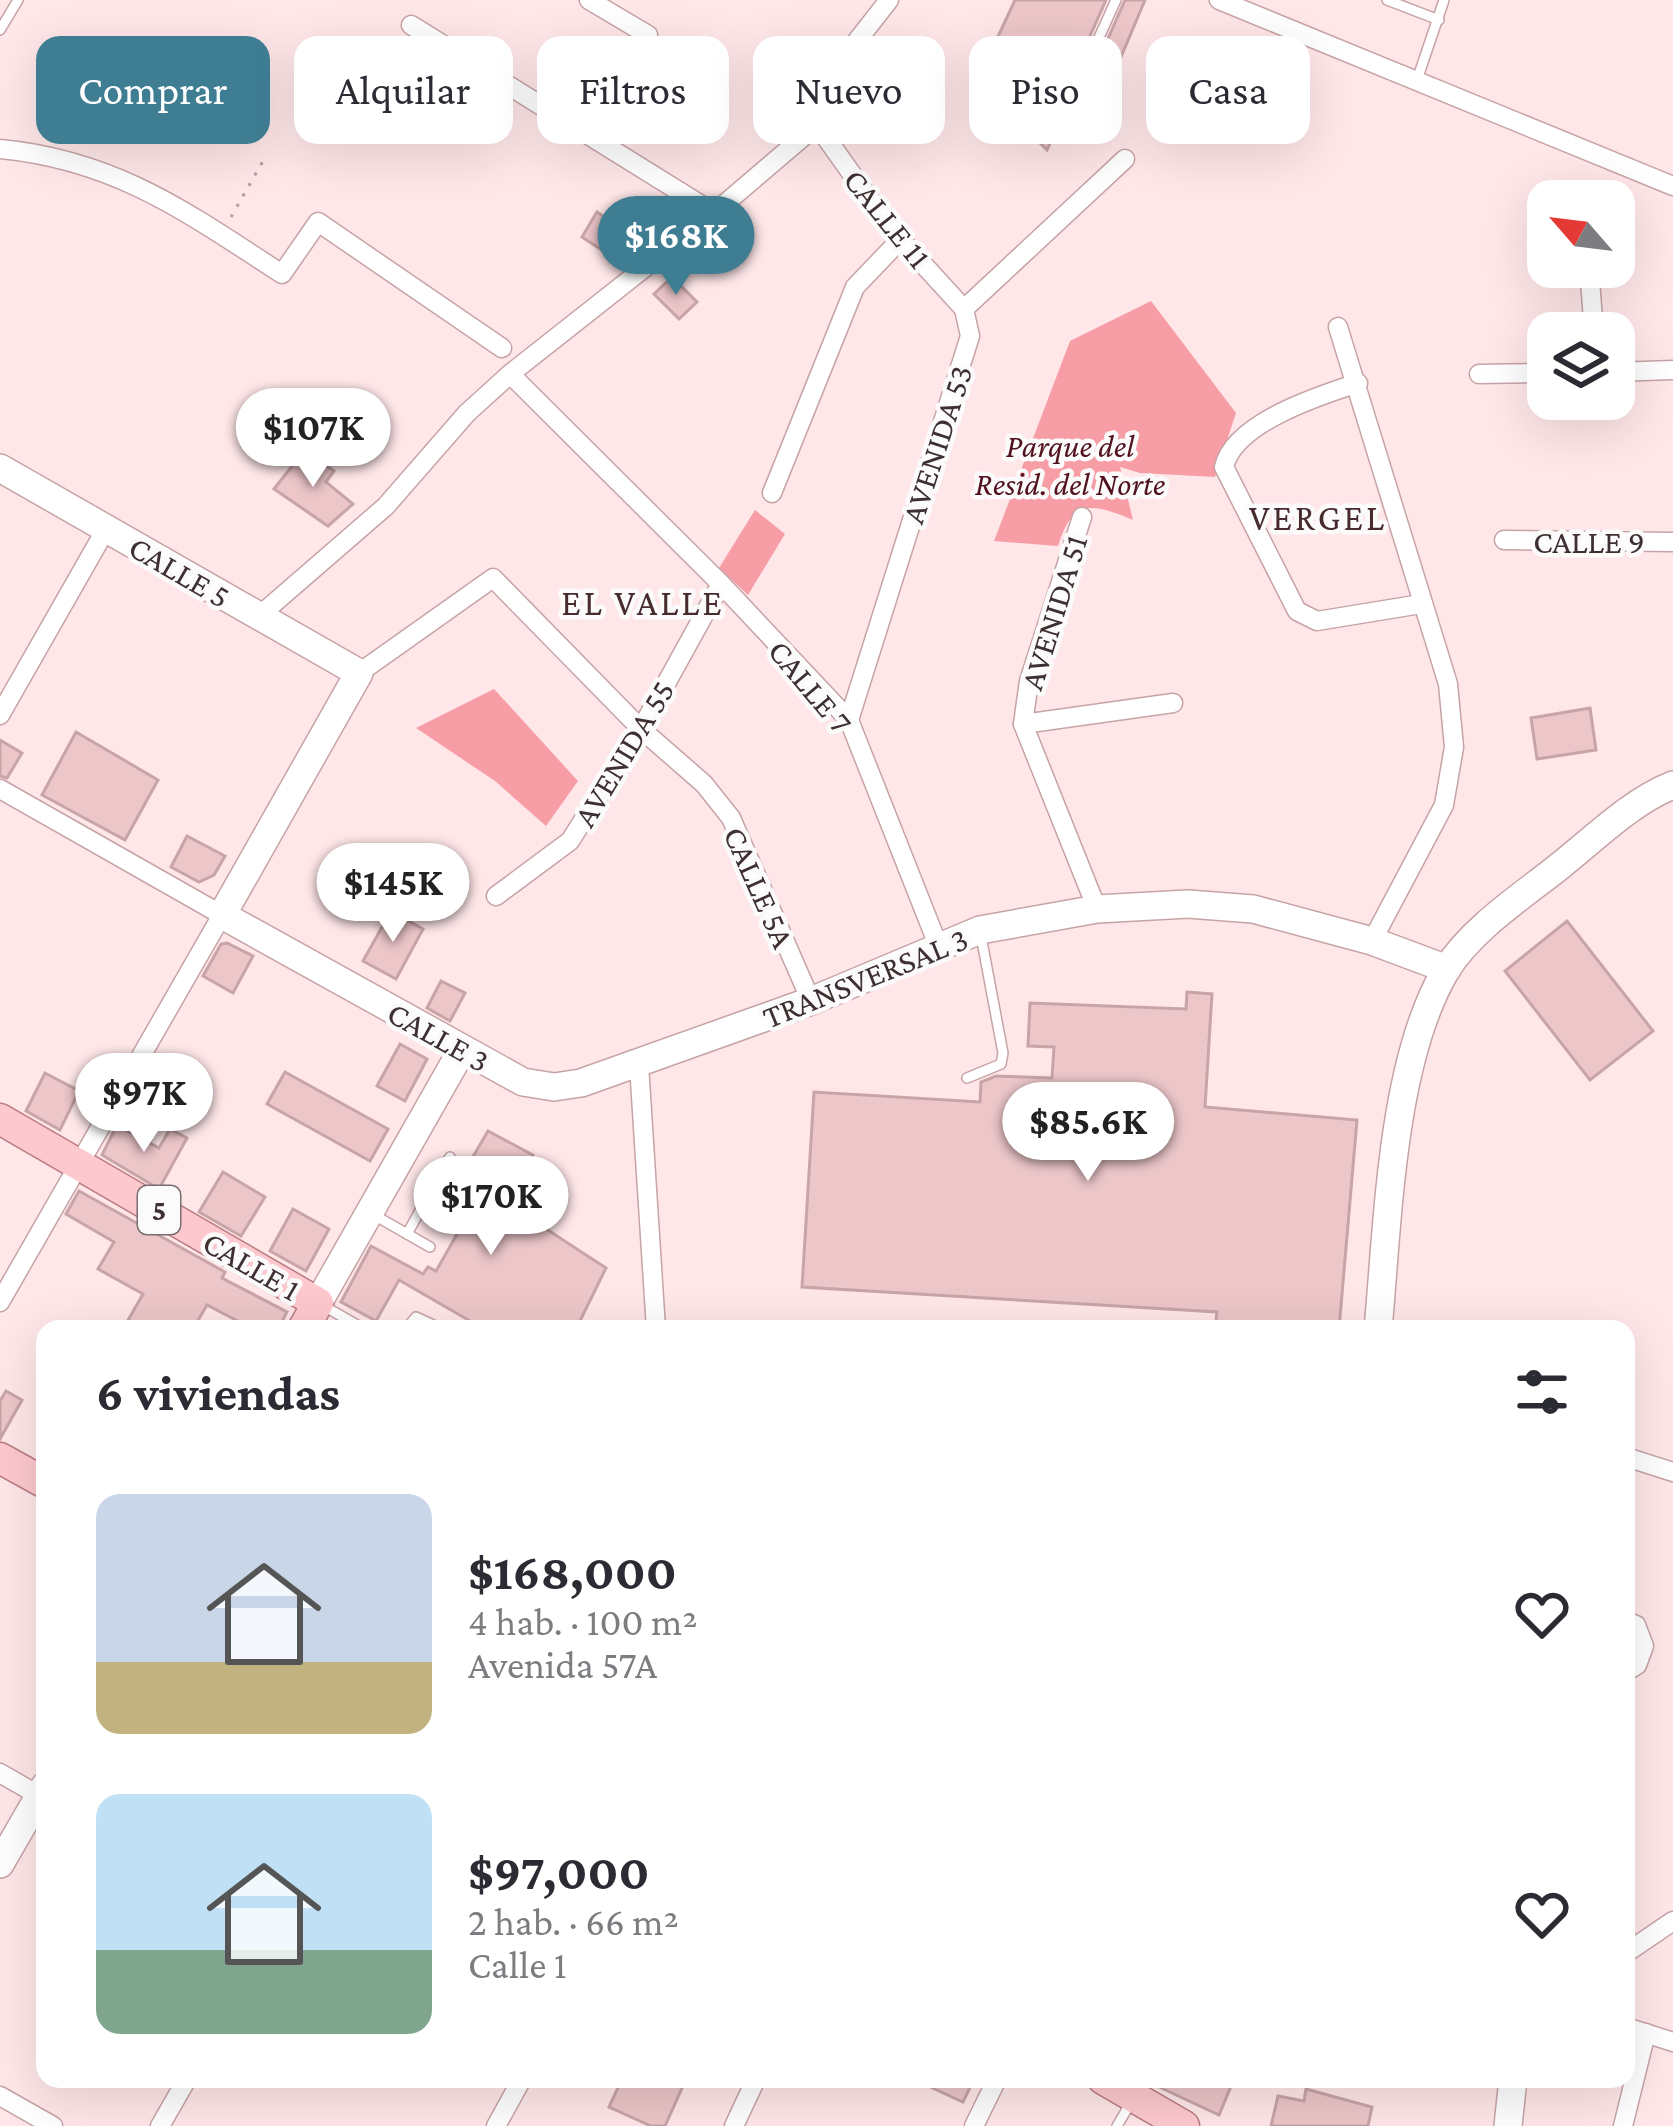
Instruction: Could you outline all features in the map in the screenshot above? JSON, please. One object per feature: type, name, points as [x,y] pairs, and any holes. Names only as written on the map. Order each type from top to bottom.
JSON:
[{"type":"main road","name":"CALLE 1","points":[[0,1118],[80,1164],[310,1316]]},
{"type":"main road","points":[[0,1458],[36,1478]]},
{"type":"main road","points":[[1118,2088],[1184,2126]]},
{"type":"street","points":[[589,0],[648,34]]},
{"type":"street","points":[[1219,0],[1673,186]]},
{"type":"street","points":[[860,36],[882,2]]},
{"type":"street","points":[[411,25],[714,213]]},
{"type":"street","points":[[260,616],[386,506],[467,413],[510,374],[795,144]]},
{"type":"street","name":"CALLE 11","points":[[831,144],[901,239],[964,309]]},
{"type":"street","points":[[0,149],[51,154],[104,170],[161,197],[282,274],[318,222],[502,348]]},
{"type":"street","points":[[964,309],[1125,159]]},
{"type":"street","points":[[772,493],[855,287],[901,239]]},
{"type":"street","name":"AVENIDA 53","points":[[848,720],[970,336],[964,309]]},
{"type":"street","points":[[1338,327],[1448,684],[1454,747],[1444,805],[1372,941]]},
{"type":"street","points":[[1635,371],[1673,370]]},
{"type":"street","points":[[1479,374],[1527,373]]},
{"type":"street","name":"CALLE 7","points":[[510,374],[722,584],[848,720],[938,945]]},
{"type":"street","points":[[1358,382],[1284,411],[1233,445],[1224,467],[1297,610],[1316,620],[1421,604]]},
{"type":"street","name":"CALLE 5","points":[[0,468],[359,674]]},
{"type":"street","name":"AVENIDA 51","points":[[1082,517],[1029,681],[1023,724],[1097,909]]},
{"type":"street","points":[[0,715],[106,529]]},
{"type":"street","name":"CALLE 9","points":[[1504,540],[1673,542]]},
{"type":"street","name":"CALLE 5A","points":[[359,674],[493,578],[641,729],[704,784],[731,818],[811,1001]]},
{"type":"street","name":"AVENIDA 55","points":[[496,896],[570,841],[641,729],[722,584]]},
{"type":"street","points":[[0,1303],[359,674]]},
{"type":"street","points":[[1023,724],[1173,703]]},
{"type":"street","points":[[1379,1320],[1394,1152],[1405,1089],[1422,1029],[1447,969],[1484,928],[1539,883],[1614,823],[1673,785]]},
{"type":"street","name":"CALLE 3","points":[[0,789],[524,1082],[554,1087],[581,1084],[639,1065]]},
{"type":"street","name":"TRANSVERSAL 3","points":[[639,1065],[811,1001],[980,930],[1097,909],[1188,904],[1252,909],[1372,941],[1447,969]]},
{"type":"street","points":[[310,1316],[462,1050]]},
{"type":"street","points":[[639,1065],[655,1320]]},
{"type":"street","points":[[1635,1460],[1673,1472]]},
{"type":"street","points":[[1635,1625],[1644,1646],[1635,1666]]},
{"type":"street","points":[[0,1773],[36,1791]]},
{"type":"street","points":[[0,1864],[36,1805]]},
{"type":"street","points":[[1635,1947],[1673,1921]]},
{"type":"street","points":[[1635,2029],[1673,2042]]},
{"type":"street","points":[[1635,2077],[1646,2032]]},
{"type":"street","points":[[160,2126],[182,2088]]},
{"type":"street","points":[[496,2126],[517,2088]]},
{"type":"street","points":[[734,2126],[752,2088]]},
{"type":"street","points":[[974,2126],[993,2088]]},
{"type":"street","points":[[1508,2126],[1512,2088]]},
{"type":"street","points":[[1623,2126],[1632,2088]]},
{"type":"street","points":[[0,2096],[53,2126]]},
{"type":"lane","points":[[0,30],[18,0]]},
{"type":"lane","points":[[1100,36],[1116,0]]},
{"type":"lane","points":[[1387,0],[1439,20]]},
{"type":"lane","points":[[1417,80],[1444,0]]},
{"type":"lane","points":[[967,1078],[1001,1064],[1003,1053],[980,930]]},
{"type":"lane","points":[[407,1234],[450,1157]]},
{"type":"lane","points":[[369,1212],[430,1247]]},
{"type":"lane","points":[[1118,2126],[1134,2097]]},
{"type":"path","points":[[221,234],[263,161]]},
{"type":"green space","name":"Parque del Resid. del Norte","points":[[1151,301],[1236,413],[1215,477],[1140,473],[1120,467],[1133,520],[1086,509],[1070,519],[1058,546],[994,541],[1070,341]]},
{"type":"green space","points":[[755,510],[785,534],[748,595],[719,568]]},
{"type":"green space","points":[[494,689],[578,781],[546,826],[495,781],[416,728]]},
{"type":"building","points":[[1015,0],[1106,0],[1090,36],[998,36]]},
{"type":"building","points":[[1125,0],[1145,0],[1122,54],[1122,36],[1109,36]]},
{"type":"building","points":[[597,212],[635,238],[614,258],[582,237]]},
{"type":"building","points":[[672,277],[697,302],[679,319],[654,294]]},
{"type":"building","points":[[304,451],[334,471],[326,482],[353,504],[328,526],[274,489]]},
{"type":"building","points":[[1590,708],[1596,750],[1537,759],[1531,718]]},
{"type":"building","points":[[76,732],[158,780],[125,840],[42,795]]},
{"type":"building","points":[[0,740],[22,753],[7,778],[0,776]]},
{"type":"building","points":[[187,836],[225,856],[214,875],[199,882],[171,867]]},
{"type":"building","points":[[391,911],[423,929],[396,979],[363,961]]},
{"type":"building","points":[[1567,921],[1653,1031],[1590,1080],[1505,971]]},
{"type":"building","points":[[221,944],[253,956],[233,993],[203,976]]},
{"type":"building","points":[[441,981],[465,993],[450,1021],[427,1008]]},
{"type":"building","points":[[1187,992],[1212,994],[1205,1107],[1357,1120],[1340,1320],[1216,1320],[1217,1312],[802,1287],[814,1092],[980,1102],[981,1082],[996,1076],[1052,1078],[1054,1047],[1028,1046],[1030,1003],[1186,1009]]},
{"type":"building","points":[[400,1044],[427,1059],[405,1101],[377,1086]]},
{"type":"building","points":[[285,1072],[388,1129],[370,1161],[267,1104]]},
{"type":"building","points":[[45,1073],[79,1091],[60,1130],[26,1111]]},
{"type":"building","points":[[117,1125],[159,1148],[170,1129],[187,1138],[159,1189],[102,1155]]},
{"type":"building","points":[[488,1131],[533,1155],[505,1202],[606,1268],[580,1320],[468,1320],[399,1280],[377,1320],[341,1302],[371,1246],[423,1274],[428,1267],[436,1271],[460,1229],[440,1213]]},
{"type":"building","points":[[223,1172],[265,1197],[241,1236],[199,1212]]},
{"type":"building","points":[[79,1191],[287,1312],[283,1320],[236,1320],[207,1305],[198,1320],[128,1320],[143,1294],[98,1269],[114,1242],[66,1214]]},
{"type":"building","points":[[293,1209],[329,1229],[306,1271],[270,1251]]},
{"type":"building","points":[[6,1391],[22,1400],[0,1439],[0,1401]]},
{"type":"building","points":[[618,2088],[682,2088],[665,2126],[651,2126],[609,2107]]},
{"type":"building","points":[[933,2088],[970,2088],[963,2102]]},
{"type":"building","points":[[1161,2088],[1230,2088],[1219,2115]]},
{"type":"building","points":[[1306,2089],[1372,2107],[1368,2126],[1271,2126],[1278,2096],[1304,2101]]},
{"type":"district","name":"VERGEL","points":[[1318,517]]},
{"type":"district","name":"EL VALLE","points":[[643,602]]}]
